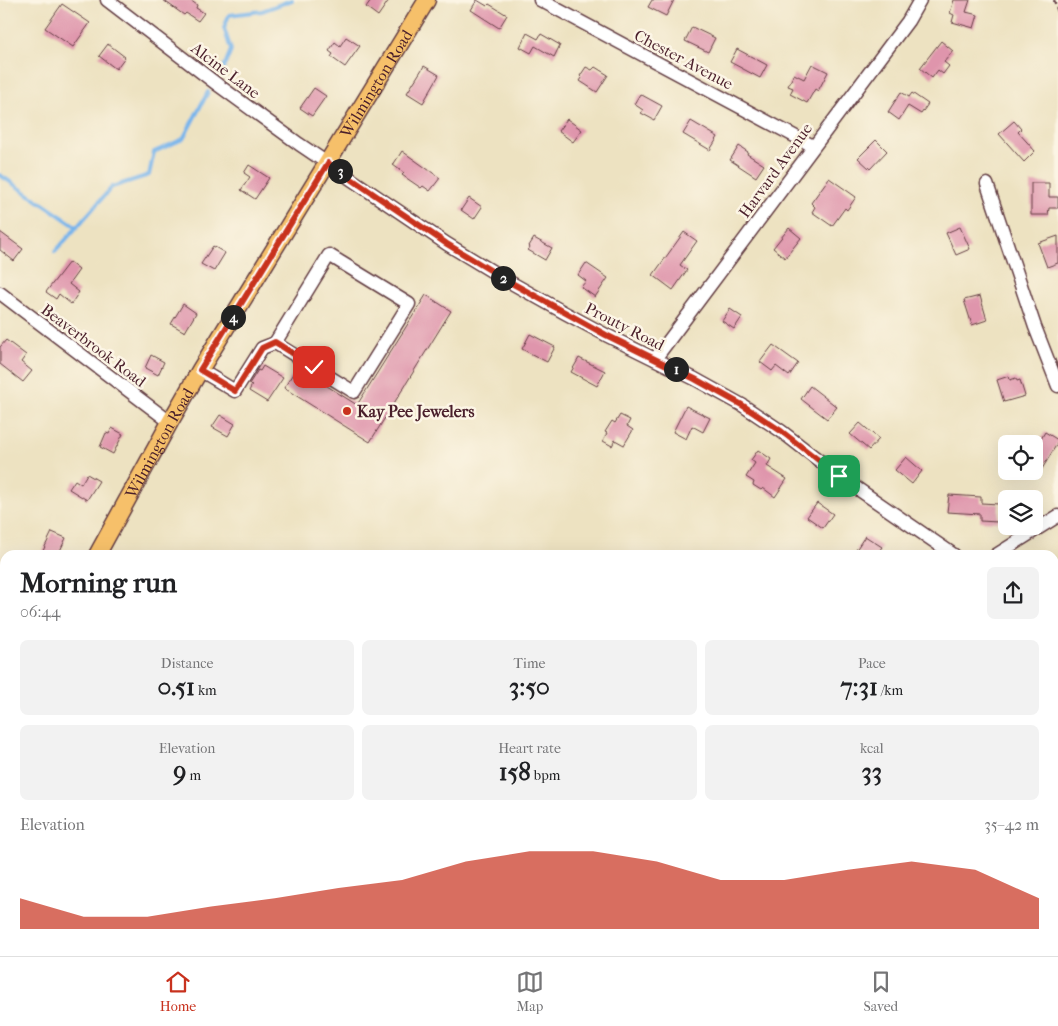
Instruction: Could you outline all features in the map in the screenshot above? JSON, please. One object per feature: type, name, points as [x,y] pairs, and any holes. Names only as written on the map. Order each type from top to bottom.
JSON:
[{"type":"main road","name":"Wilmington Road","points":[[100,550],[200,370],[427,0]]},
{"type":"street","name":"Alcine Lane","points":[[107,0],[218,85],[328,163]]},
{"type":"street","name":"Chester Avenue","points":[[540,0],[813,146]]},
{"type":"street","name":"Harvard Avenue","points":[[656,359],[908,21],[920,0]]},
{"type":"street","name":"Prouty Road","points":[[328,163],[478,263],[598,331],[695,379],[759,416],[839,476],[947,550]]},
{"type":"street","points":[[988,184],[1035,327],[1058,386]]},
{"type":"street","points":[[200,370],[235,391],[262,348],[275,342],[330,255],[409,304],[354,392],[275,342]]},
{"type":"street","name":"Beaverbrook Road","points":[[0,294],[170,422]]},
{"type":"street","points":[[1004,550],[1058,516]]},
{"type":"path","points":[[1054,0],[1058,12]]},
{"type":"building","points":[[163,0],[190,0],[197,5],[196,8],[204,13],[198,21],[186,13],[184,15]]},
{"type":"building","points":[[371,0],[389,0],[378,16],[366,7]]},
{"type":"building","points":[[477,0],[487,6],[489,4],[507,15],[499,28],[471,10]]},
{"type":"building","points":[[652,0],[674,0],[666,16],[648,7]]},
{"type":"building","points":[[954,0],[970,0],[966,12],[978,15],[974,28],[952,22],[954,15],[950,13]]},
{"type":"building","points":[[62,4],[90,23],[73,47],[45,28]]},
{"type":"building","points":[[692,27],[715,38],[708,52],[685,41]]},
{"type":"building","points":[[527,33],[538,39],[541,34],[560,45],[554,57],[535,46],[531,53],[520,47]]},
{"type":"building","points":[[346,37],[360,46],[345,67],[331,57],[333,54],[329,51],[335,42],[340,46]]},
{"type":"building","points":[[941,41],[953,51],[944,62],[949,66],[943,74],[938,70],[932,78],[920,68]]},
{"type":"building","points":[[108,44],[125,57],[116,69],[99,56]]},
{"type":"building","points":[[737,49],[767,65],[760,78],[730,62]]},
{"type":"building","points":[[812,64],[828,72],[818,91],[815,89],[807,103],[790,94],[793,88],[788,86],[794,74],[804,79]]},
{"type":"building","points":[[424,66],[439,75],[423,103],[407,93]]},
{"type":"building","points":[[586,67],[592,70],[595,67],[608,75],[597,92],[580,81],[582,78],[580,76]]},
{"type":"building","points":[[314,88],[326,96],[312,116],[300,108]]},
{"type":"building","points":[[901,92],[909,97],[912,93],[928,104],[921,114],[908,106],[899,120],[888,112]]},
{"type":"building","points":[[640,94],[662,106],[654,120],[641,113],[643,110],[634,104]]},
{"type":"building","points":[[567,119],[582,130],[573,142],[558,131]]},
{"type":"building","points":[[691,121],[718,137],[710,150],[683,134]]},
{"type":"building","points":[[1014,121],[1021,129],[1018,132],[1035,151],[1024,162],[999,134]]},
{"type":"building","points":[[876,140],[887,151],[870,169],[858,158]]},
{"type":"building","points":[[739,146],[748,152],[747,154],[764,165],[756,177],[730,160]]},
{"type":"building","points":[[402,151],[440,178],[430,191],[423,186],[421,188],[402,175],[404,173],[393,165]]},
{"type":"building","points":[[249,165],[269,178],[255,199],[241,190],[250,177],[244,173]]},
{"type":"building","points":[[829,178],[856,197],[832,226],[812,212],[815,207],[811,203]]},
{"type":"building","points":[[1031,183],[1049,183],[1049,197],[1058,197],[1058,208],[1049,208],[1048,215],[1031,215]]},
{"type":"building","points":[[469,198],[482,207],[474,219],[461,210]]},
{"type":"building","points":[[960,227],[970,249],[956,255],[946,233]]},
{"type":"building","points":[[789,228],[801,238],[785,258],[773,248]]},
{"type":"building","points":[[0,232],[23,249],[14,261],[0,250]]},
{"type":"building","points":[[684,232],[697,241],[680,265],[687,270],[673,290],[653,275]]},
{"type":"building","points":[[1058,236],[1058,263],[1047,267],[1038,243]]},
{"type":"building","points":[[534,238],[552,248],[545,260],[528,250]]},
{"type":"building","points":[[213,246],[225,253],[214,271],[201,264]]},
{"type":"building","points":[[69,262],[79,270],[69,284],[79,292],[71,304],[59,294],[56,299],[46,292]]},
{"type":"building","points":[[586,263],[608,278],[595,297],[581,287],[586,281],[578,275]]},
{"type":"building","points":[[426,295],[451,311],[370,442],[284,388],[297,367],[357,405]]},
{"type":"building","points":[[980,296],[987,320],[972,325],[964,300]]},
{"type":"building","points":[[183,304],[196,313],[185,332],[171,324]]},
{"type":"building","points":[[730,309],[742,317],[734,329],[722,321]]},
{"type":"building","points":[[530,334],[555,347],[547,362],[522,349]]},
{"type":"building","points":[[6,340],[26,355],[21,362],[32,371],[23,382],[0,364],[0,347]]},
{"type":"building","points":[[773,345],[798,363],[789,376],[776,366],[772,371],[760,362]]},
{"type":"building","points":[[151,355],[164,362],[158,375],[145,368]]},
{"type":"building","points":[[579,358],[605,371],[597,386],[571,372]]},
{"type":"building","points":[[263,366],[283,378],[267,402],[249,391],[252,385],[249,384]]},
{"type":"building","points":[[1009,376],[1010,380],[1016,378],[1017,381],[1020,380],[1025,396],[1004,402],[997,380]]},
{"type":"building","points":[[810,386],[837,407],[827,419],[801,399]]},
{"type":"building","points":[[686,406],[710,418],[703,432],[692,426],[686,439],[673,432]]},
{"type":"building","points":[[220,415],[235,424],[228,436],[212,427]]},
{"type":"building","points":[[620,415],[630,420],[627,426],[633,430],[624,445],[615,440],[612,446],[603,441],[607,433],[605,432],[612,421],[615,423]]},
{"type":"building","points":[[860,423],[879,439],[869,450],[850,434]]},
{"type":"building","points":[[112,428],[123,434],[113,454],[100,447],[106,433],[109,434]]},
{"type":"building","points":[[1045,432],[1058,440],[1058,442],[1043,467],[1043,435]]},
{"type":"building","points":[[758,450],[771,459],[767,466],[787,479],[775,497],[763,488],[761,490],[753,485],[754,482],[746,477],[755,463],[751,460]]},
{"type":"building","points":[[906,457],[922,471],[912,484],[895,470]]},
{"type":"building","points":[[87,474],[99,481],[87,500],[69,489],[75,480],[81,484]]},
{"type":"building","points":[[949,495],[981,497],[981,503],[998,504],[998,522],[980,521],[980,514],[947,512]]},
{"type":"building","points":[[817,503],[833,514],[823,528],[807,517]]},
{"type":"building","points":[[52,532],[66,538],[60,550],[43,550]]},
{"type":"building","points":[[865,536],[882,547],[880,550],[856,550]]},
{"type":"waterway","points":[[222,72],[231,50],[224,28],[229,15],[262,11],[292,0]]},
{"type":"waterway","points":[[55,252],[112,187],[149,175],[154,152],[183,139],[208,92]]},
{"type":"waterway","points":[[0,175],[77,227]]},
{"type":"place","name":"Kay Pee Jewelers","points":[[347,411]]},
{"type":"route","points":[[314,367],[275,342],[262,348],[235,391],[200,370],[328,163],[447,244],[508,281],[606,335],[695,379],[742,405],[781,431],[839,476]]}]
